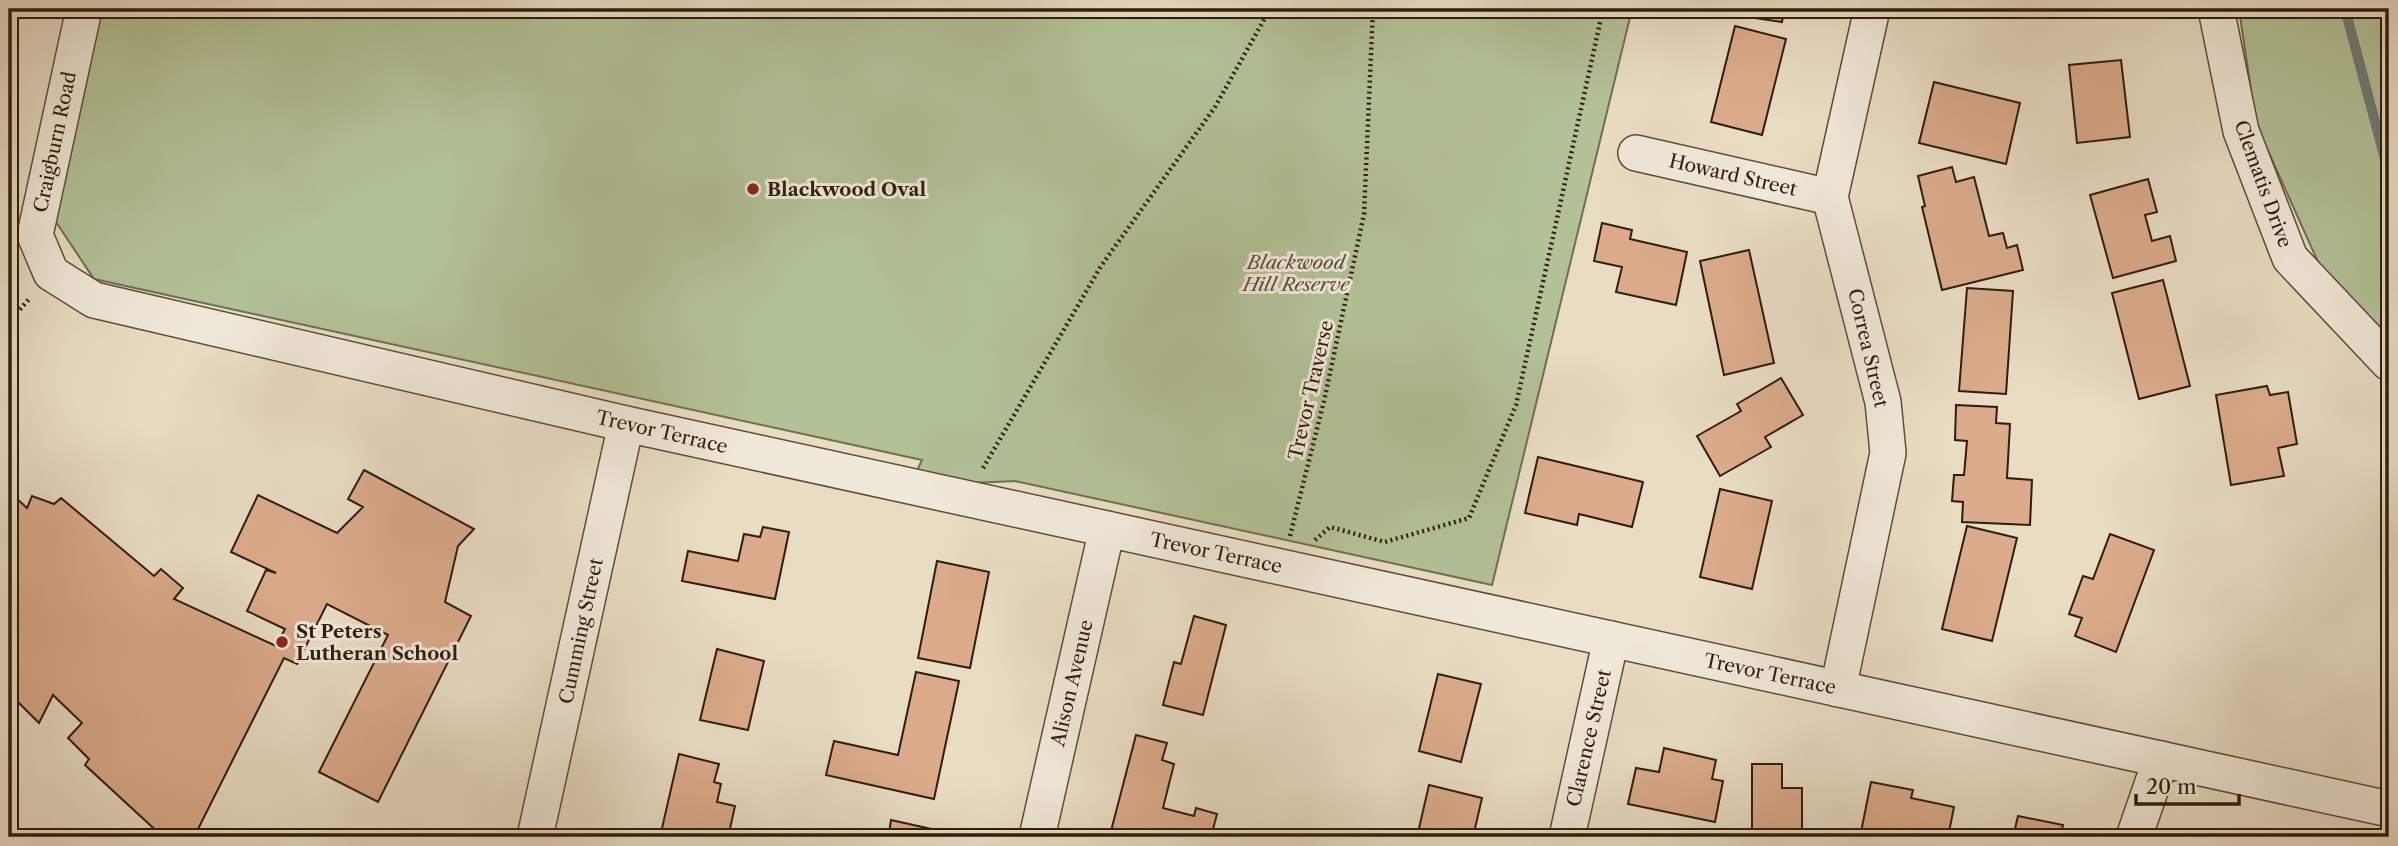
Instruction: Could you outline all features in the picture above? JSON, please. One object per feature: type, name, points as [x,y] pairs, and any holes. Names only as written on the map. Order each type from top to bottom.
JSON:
[{"type":"street","name":"Craigburn Road","points":[[51,272],[35,235],[84,9]]},
{"type":"street","name":"Correa Street","points":[[1838,689],[1888,453],[1883,402],[1830,197],[1872,9]]},
{"type":"street","name":"Clematis Drive","points":[[2216,9],[2241,131],[2290,258],[2389,363]]},
{"type":"street","name":"Howard Street","points":[[1636,153],[1830,197]]},
{"type":"street","name":"Trevor Terrace","points":[[51,272],[94,300],[626,424],[2389,809]]},
{"type":"street","name":"Cumming Street","points":[[535,837],[626,424]]},
{"type":"street","name":"Alison Avenue","points":[[1037,837],[1107,529]]},
{"type":"street","name":"Clarence Street","points":[[1567,837],[1611,639]]},
{"type":"street","points":[[2134,837],[2161,759]]},
{"type":"path","points":[[965,498],[1101,266],[1215,107],[1270,9]]},
{"type":"path","name":"Trevor Traverse","points":[[1282,567],[1325,401],[1364,214],[1373,9]]},
{"type":"path","points":[[1282,567],[1330,527],[1385,542],[1469,519],[1516,405],[1603,9]]},
{"type":"path","points":[[2385,9],[2389,21]]},
{"type":"green space","name":"Blackwood Hill Reserve","points":[[98,9],[1632,9],[1492,585],[1015,481],[910,486],[922,460],[94,279],[52,216]]},
{"type":"green space","points":[[2239,9],[2389,9],[2389,337],[2323,273],[2256,124]]},
{"type":"building","points":[[1742,9],[1784,9],[1782,22],[1741,16]]},
{"type":"building","points":[[1735,26],[1786,39],[1762,135],[1711,122]]},
{"type":"building","points":[[2121,60],[2130,137],[2077,143],[2069,65]]},
{"type":"building","points":[[1934,82],[2020,103],[2006,164],[1919,143]]},
{"type":"building","points":[[1952,167],[1956,182],[1974,177],[1989,236],[2003,233],[2007,248],[2017,245],[2023,270],[1942,290],[1922,207],[1925,206],[1918,176]]},
{"type":"building","points":[[2148,179],[2157,212],[2145,215],[2152,241],[2170,236],[2176,261],[2113,278],[2090,195]]},
{"type":"building","points":[[1602,223],[1632,230],[1630,239],[1687,252],[1676,305],[1616,292],[1622,267],[1594,261]]},
{"type":"building","points":[[1749,250],[1774,363],[1724,375],[1700,261]]},
{"type":"building","points":[[2163,280],[2190,386],[2139,399],[2112,293]]},
{"type":"building","points":[[1967,288],[2013,291],[2006,394],[1959,391]]},
{"type":"building","points":[[1781,378],[1803,415],[1765,437],[1771,447],[1720,476],[1697,436],[1741,411],[1737,404]]},
{"type":"building","points":[[2267,386],[2270,395],[2288,392],[2297,444],[2278,448],[2284,476],[2231,485],[2216,395]]},
{"type":"building","points":[[1956,405],[1997,407],[1996,423],[2010,424],[2007,478],[2032,480],[2030,525],[1962,522],[1963,502],[1952,501],[1954,475],[1964,475],[1967,441],[1955,440]]},
{"type":"building","points":[[1538,457],[1643,482],[1632,527],[1579,514],[1577,525],[1525,513]]},
{"type":"building","points":[[364,470],[474,529],[458,546],[445,602],[471,616],[378,802],[319,772],[388,635],[327,604],[297,664],[284,658],[194,837],[163,837],[85,765],[89,759],[68,738],[82,723],[53,695],[39,723],[9,693],[9,505],[14,496],[27,508],[32,496],[54,504],[61,498],[154,576],[161,569],[183,588],[174,599],[276,646],[285,629],[247,611],[266,570],[276,573],[231,552],[258,495],[337,533],[363,507],[348,499]]},
{"type":"building","points":[[1720,489],[1772,501],[1752,589],[1700,577]]},
{"type":"building","points":[[1967,526],[2017,538],[1992,641],[1942,629]]},
{"type":"building","points":[[763,527],[789,532],[775,599],[682,581],[688,551],[738,561],[744,534],[760,537]]},
{"type":"building","points":[[2110,534],[2154,550],[2116,652],[2075,636],[2082,618],[2069,614],[2083,576],[2093,579]]},
{"type":"building","points":[[937,561],[989,572],[970,668],[918,658]]},
{"type":"building","points":[[1194,616],[1226,625],[1203,715],[1163,705],[1174,662],[1181,664]]},
{"type":"building","points":[[717,649],[764,661],[748,730],[700,720]]},
{"type":"building","points":[[916,672],[959,681],[934,799],[826,775],[834,741],[898,755]]},
{"type":"building","points":[[1438,674],[1481,684],[1461,762],[1419,751]]},
{"type":"building","points":[[1136,735],[1167,743],[1162,760],[1174,764],[1163,808],[1194,816],[1196,808],[1217,814],[1211,837],[1180,837],[1158,832],[1157,837],[1137,837],[1111,831]]},
{"type":"building","points":[[1664,748],[1716,760],[1712,779],[1723,781],[1715,822],[1628,804],[1636,768],[1659,772]]},
{"type":"building","points":[[679,754],[719,764],[714,782],[721,784],[717,802],[735,806],[729,833],[737,835],[736,837],[660,837]]},
{"type":"building","points":[[1752,764],[1782,764],[1782,788],[1802,788],[1802,837],[1752,837]]},
{"type":"building","points":[[1871,782],[1913,790],[1911,798],[1954,807],[1948,837],[1860,837]]},
{"type":"building","points":[[1429,785],[1482,798],[1473,837],[1417,837]]},
{"type":"building","points":[[2018,816],[2063,825],[2060,837],[2013,837]]},
{"type":"building","points":[[891,820],[936,830],[934,837],[869,837],[871,829],[889,833]]},
{"type":"waterway","points":[[2345,9],[2389,174]]},
{"type":"place","name":"Blackwood Oval","points":[[753,189]]},
{"type":"place","name":"St Peters Lutheran School","points":[[282,642]]}]
